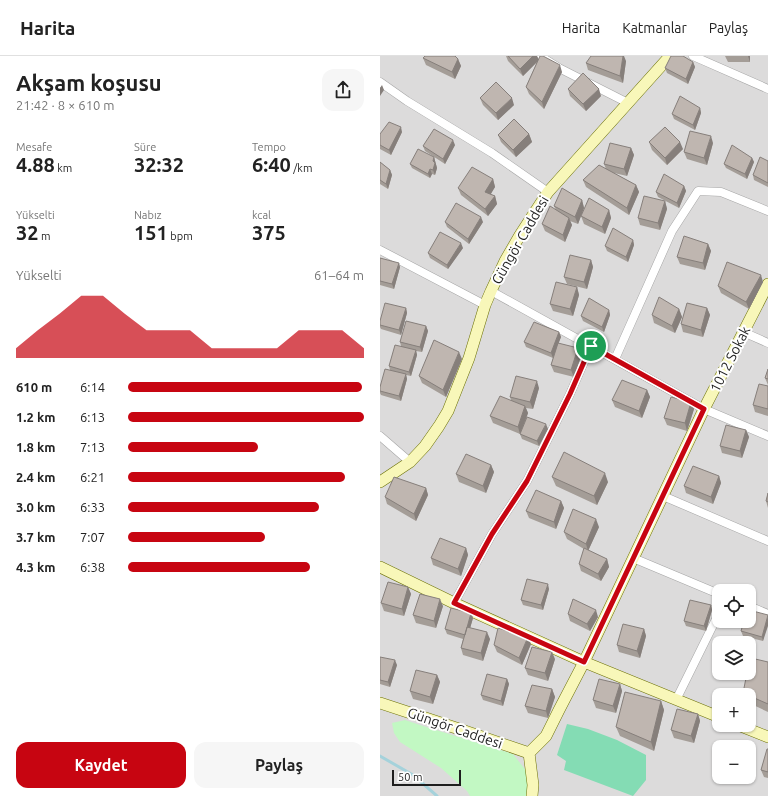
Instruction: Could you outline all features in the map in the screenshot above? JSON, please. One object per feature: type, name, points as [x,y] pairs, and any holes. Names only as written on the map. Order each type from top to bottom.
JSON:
[{"type":"street","points":[[540,56],[559,68],[628,103]]},
{"type":"street","name":"Güngör Caddesi","points":[[380,482],[410,462],[425,446],[448,411],[469,358],[485,305],[491,291],[505,261],[548,192],[670,56]]},
{"type":"street","points":[[693,56],[768,89]]},
{"type":"street","points":[[380,82],[407,101],[492,153],[548,192]]},
{"type":"street","points":[[615,359],[672,231],[698,191],[721,192],[768,211]]},
{"type":"street","points":[[380,250],[485,305]]},
{"type":"street","name":"1012 Sokak","points":[[529,753],[546,736],[584,662],[704,409],[768,284]]},
{"type":"street","points":[[491,291],[704,409],[768,436]]},
{"type":"street","points":[[743,332],[768,343]]},
{"type":"street","points":[[454,603],[492,534],[527,481],[570,394],[591,346]]},
{"type":"street","points":[[380,436],[410,462]]},
{"type":"street","points":[[663,496],[768,541]]},
{"type":"street","points":[[633,558],[712,591]]},
{"type":"street","points":[[380,567],[454,603],[584,662],[712,714]]},
{"type":"street","points":[[756,609],[768,614]]},
{"type":"street","points":[[676,700],[712,627]]},
{"type":"street","name":"Güngör Caddesi","points":[[380,703],[529,753]]},
{"type":"street","points":[[756,732],[768,737]]},
{"type":"street","points":[[529,753],[533,785],[532,796]]},
{"type":"shaded area","points":[[380,56],[768,56],[768,796],[380,796]]},
{"type":"green space","points":[[405,720],[513,754],[528,773],[527,796],[470,796],[467,791],[441,768],[400,742],[394,733],[392,723]]},
{"type":"green space","points":[[567,724],[588,729],[617,740],[646,755],[646,780],[633,796],[564,770],[566,761],[557,755]]},
{"type":"building","points":[[425,56],[455,56],[458,59],[452,72],[423,58]]},
{"type":"building","points":[[508,56],[533,56],[520,69]]},
{"type":"building","points":[[540,56],[543,56],[560,65],[542,102],[526,87]]},
{"type":"building","points":[[591,56],[623,56],[620,76],[586,63]]},
{"type":"building","points":[[671,56],[683,56],[693,62],[686,79],[665,68]]},
{"type":"building","points":[[583,73],[599,89],[583,104],[568,89]]},
{"type":"building","points":[[496,82],[512,98],[496,113],[480,98]]},
{"type":"building","points":[[680,96],[700,108],[693,125],[672,114]]},
{"type":"building","points":[[514,119],[529,134],[513,150],[498,135]]},
{"type":"building","points":[[389,122],[401,127],[389,150],[380,145],[380,134]]},
{"type":"building","points":[[665,127],[680,142],[665,158],[649,142]]},
{"type":"building","points":[[434,129],[453,140],[443,159],[423,146]]},
{"type":"building","points":[[690,131],[711,136],[704,158],[684,152]]},
{"type":"building","points":[[610,143],[631,148],[624,169],[604,164]]},
{"type":"building","points":[[732,145],[752,158],[745,174],[724,164]]},
{"type":"building","points":[[418,149],[434,157],[433,161],[435,163],[433,170],[430,169],[428,174],[410,164]]},
{"type":"building","points":[[760,157],[768,161],[768,183],[753,175]]},
{"type":"building","points":[[380,162],[390,170],[386,184],[380,180]]},
{"type":"building","points":[[599,165],[636,185],[627,208],[583,180]]},
{"type":"building","points":[[472,167],[493,179],[485,192],[495,196],[485,209],[458,188]]},
{"type":"building","points":[[664,174],[684,186],[677,203],[656,192]]},
{"type":"building","points":[[562,188],[582,200],[575,217],[554,206]]},
{"type":"building","points":[[644,196],[665,201],[658,223],[638,218]]},
{"type":"building","points":[[589,198],[609,210],[602,227],[581,216]]},
{"type":"building","points":[[456,203],[481,217],[468,239],[445,222]]},
{"type":"building","points":[[550,206],[569,218],[563,235],[542,224]]},
{"type":"building","points":[[613,228],[633,240],[626,257],[605,246]]},
{"type":"building","points":[[440,232],[461,243],[447,265],[428,253]]},
{"type":"building","points":[[684,236],[708,244],[703,263],[677,257]]},
{"type":"building","points":[[570,255],[591,260],[584,282],[564,277]]},
{"type":"building","points":[[380,258],[399,263],[392,284],[380,281]]},
{"type":"building","points":[[727,262],[761,275],[746,302],[718,286]]},
{"type":"building","points":[[556,282],[577,287],[570,309],[550,304]]},
{"type":"building","points":[[659,297],[679,309],[672,326],[652,315]]},
{"type":"building","points":[[589,298],[609,310],[602,327],[581,316]]},
{"type":"building","points":[[385,303],[406,308],[399,330],[380,325]]},
{"type":"building","points":[[687,303],[707,308],[701,330],[681,324]]},
{"type":"building","points":[[406,321],[426,326],[420,347],[400,342]]},
{"type":"building","points":[[534,322],[559,332],[551,353],[524,342]]},
{"type":"building","points":[[434,340],[459,352],[443,390],[419,376]]},
{"type":"building","points":[[558,343],[578,348],[571,370],[551,365]]},
{"type":"building","points":[[395,345],[416,350],[409,372],[389,366]]},
{"type":"building","points":[[385,369],[406,374],[399,396],[380,391]]},
{"type":"building","points":[[768,369],[768,379],[765,378]]},
{"type":"building","points":[[516,376],[537,381],[530,402],[510,397]]},
{"type":"building","points":[[622,380],[647,390],[639,411],[612,400]]},
{"type":"building","points":[[759,384],[768,386],[768,409],[753,405]]},
{"type":"building","points":[[500,396],[525,406],[518,427],[490,416]]},
{"type":"building","points":[[671,397],[691,402],[685,423],[664,418]]},
{"type":"building","points":[[527,417],[546,424],[537,441],[520,434]]},
{"type":"building","points":[[726,425],[746,430],[740,451],[720,446]]},
{"type":"building","points":[[564,452],[605,473],[594,496],[552,477]]},
{"type":"building","points":[[466,454],[491,465],[483,486],[456,474]]},
{"type":"building","points":[[693,466],[719,476],[711,497],[684,486]]},
{"type":"building","points":[[394,477],[426,488],[414,514],[385,497]]},
{"type":"building","points":[[536,490],[561,501],[554,522],[526,511]]},
{"type":"building","points":[[573,509],[596,519],[586,544],[564,532]]},
{"type":"building","points":[[440,538],[466,548],[458,569],[431,558]]},
{"type":"building","points":[[584,548],[607,559],[598,574],[579,564]]},
{"type":"building","points":[[527,579],[548,584],[541,605],[521,600]]},
{"type":"building","points":[[388,582],[408,587],[402,609],[381,603]]},
{"type":"building","points":[[420,594],[440,599],[434,621],[413,615]]},
{"type":"building","points":[[573,599],[596,610],[587,624],[568,614]]},
{"type":"building","points":[[690,600],[711,605],[704,626],[684,621]]},
{"type":"building","points":[[451,608],[471,613],[465,635],[445,629]]},
{"type":"building","points":[[756,612],[768,615],[762,637],[741,631],[742,628],[756,628]]},
{"type":"building","points":[[623,624],[644,629],[637,651],[617,645]]},
{"type":"building","points":[[467,627],[487,632],[481,653],[461,648]]},
{"type":"building","points":[[498,628],[528,637],[519,658],[494,645]]},
{"type":"building","points":[[532,647],[552,652],[545,673],[525,668]]},
{"type":"building","points":[[380,657],[395,660],[388,682],[380,680]]},
{"type":"building","points":[[756,659],[768,662],[768,704],[756,699],[756,688],[744,688],[746,680],[756,680]]},
{"type":"building","points":[[416,670],[437,675],[430,697],[410,691]]},
{"type":"building","points":[[487,674],[507,679],[501,701],[481,695]]},
{"type":"building","points":[[599,679],[620,684],[613,706],[593,700]]},
{"type":"building","points":[[532,685],[552,689],[546,711],[525,706]]},
{"type":"building","points":[[625,692],[661,701],[651,742],[616,727]]},
{"type":"building","points":[[677,709],[698,714],[691,736],[671,730]]},
{"type":"building","points":[[768,749],[768,772],[761,770]]},
{"type":"waterway","points":[[380,756],[413,775],[437,796]]},
{"type":"route","points":[[591,346],[704,409],[584,662],[454,603],[492,534],[527,481],[570,394],[591,346]]}]
